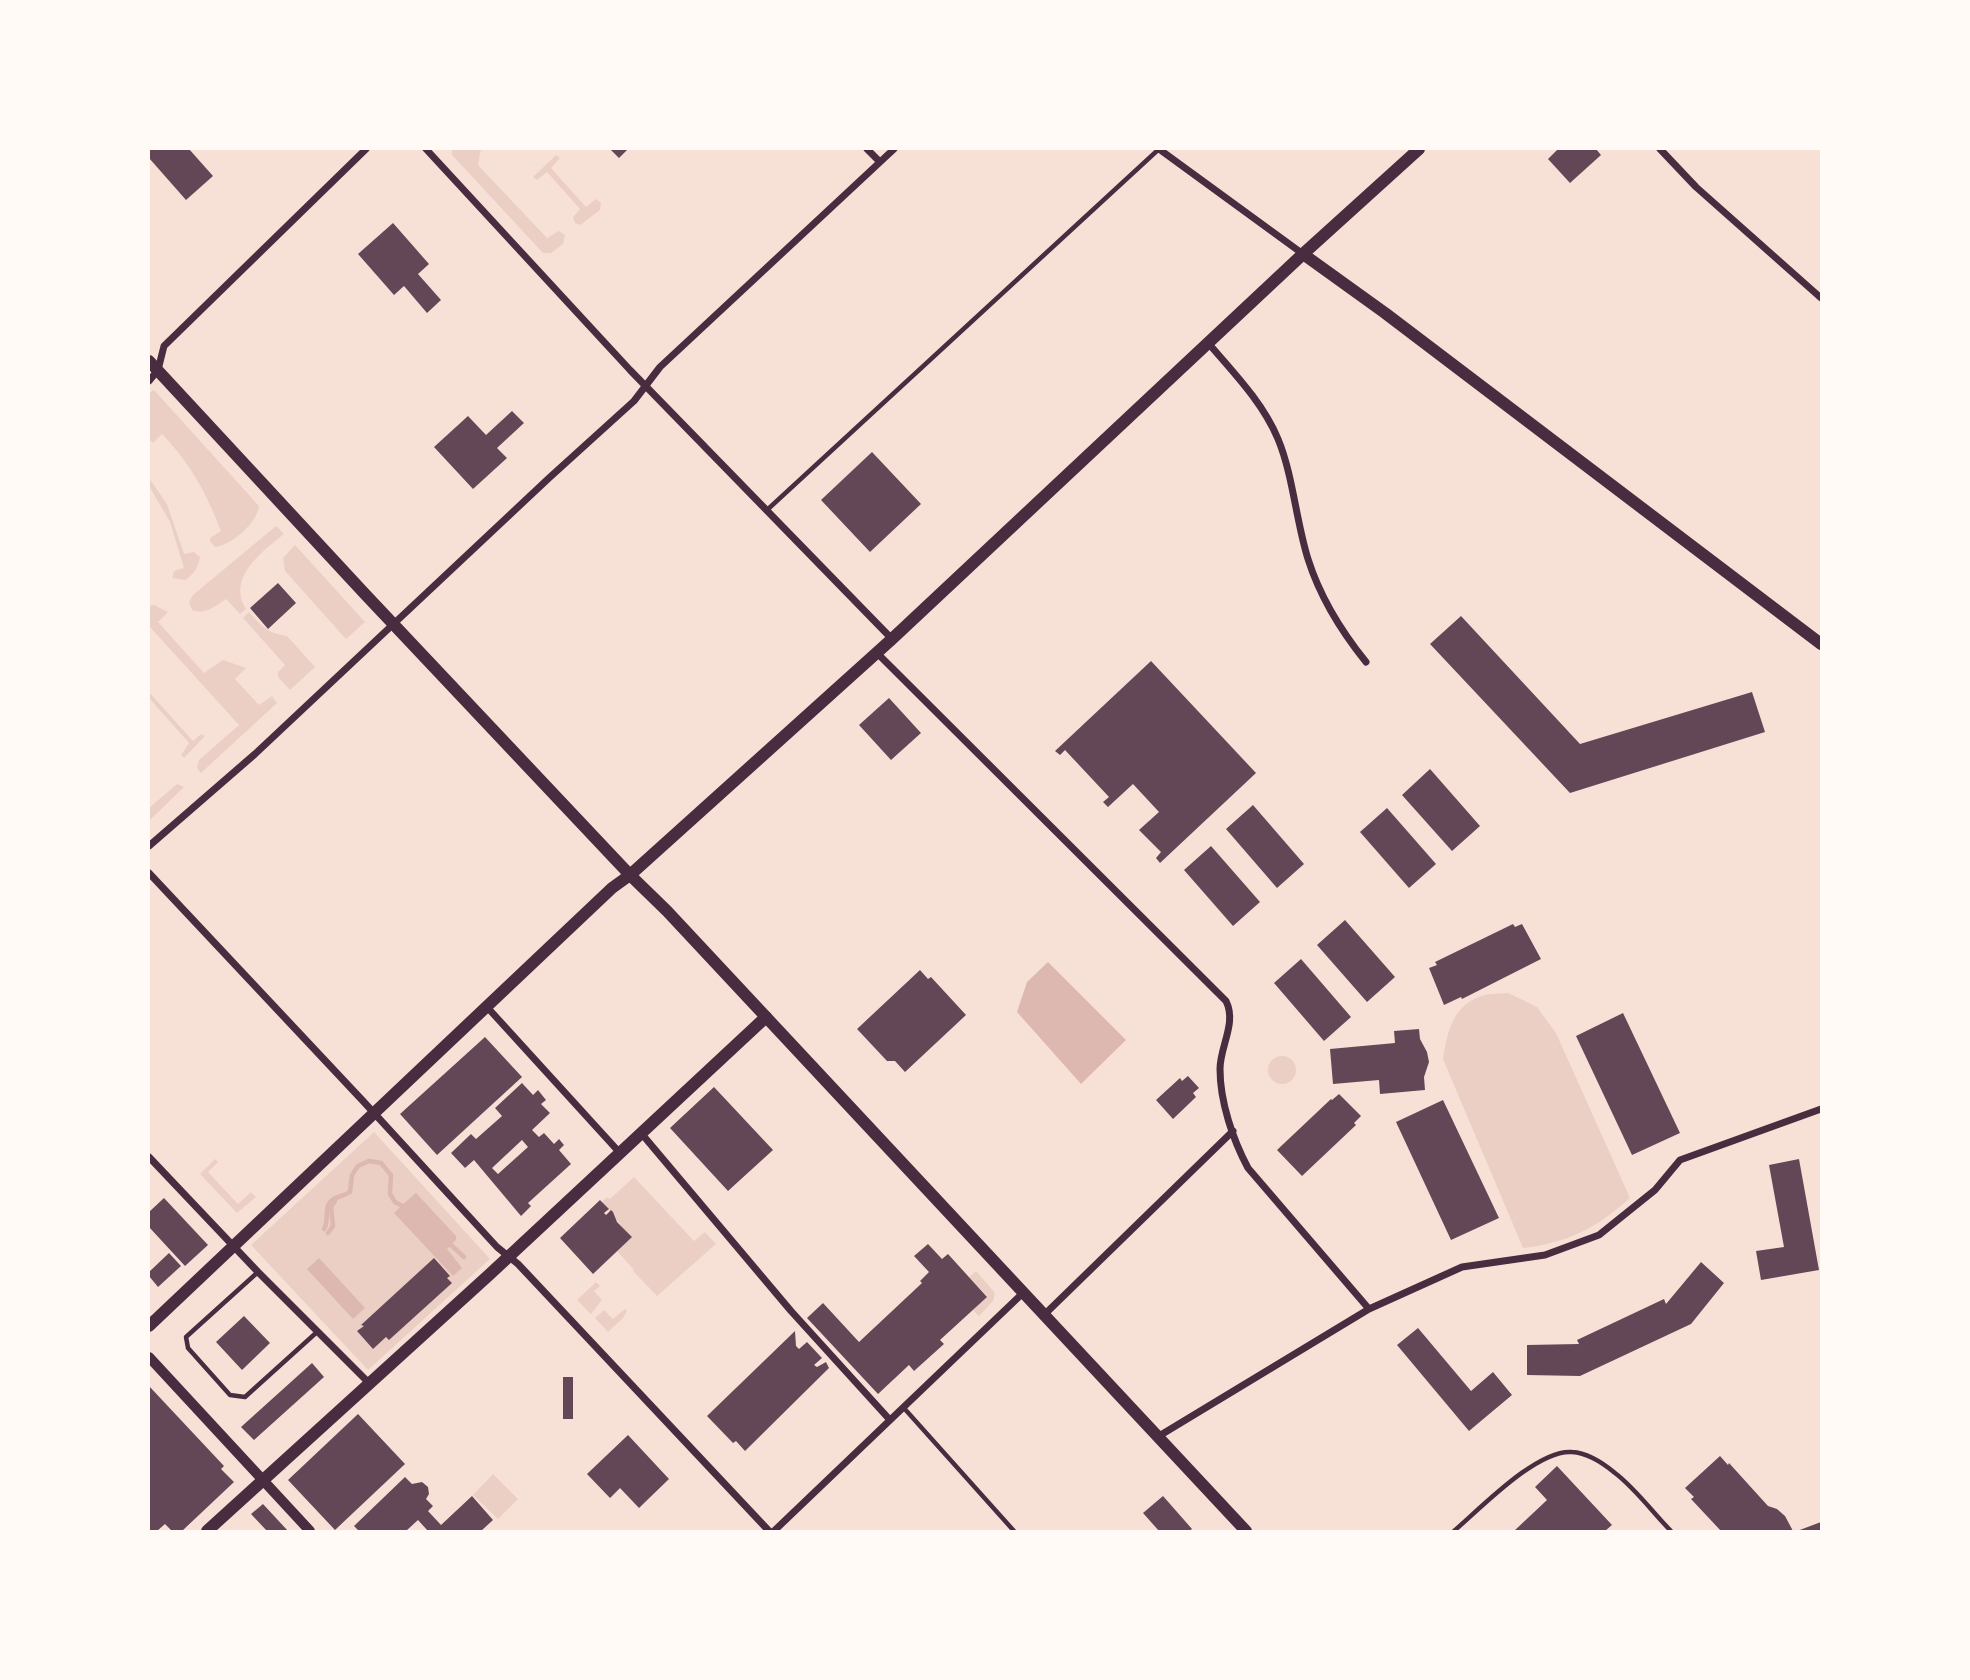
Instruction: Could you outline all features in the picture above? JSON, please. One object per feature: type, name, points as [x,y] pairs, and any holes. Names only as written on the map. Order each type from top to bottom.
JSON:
[{"type":"main road","points":[[149,1326],[612,888],[630,875],[877,653],[1419,149]]},
{"type":"main road","points":[[1303,254],[1821,643]]},
{"type":"main road","points":[[153,365],[1246,1531]]},
{"type":"main road","points":[[207,1531],[766,1017]]},
{"type":"street","points":[[149,382],[153,365],[164,346],[366,149]]},
{"type":"street","points":[[426,149],[646,386],[892,639]]},
{"type":"street","points":[[867,149],[880,162]]},
{"type":"street","points":[[149,846],[255,754],[549,478],[635,401],[660,367],[894,149]]},
{"type":"street","points":[[1159,149],[1303,254]]},
{"type":"street","points":[[1660,149],[1696,187],[1821,299]]},
{"type":"street","points":[[1209,344],[1257,401],[1278,440],[1308,560],[1326,603],[1366,662]]},
{"type":"street","points":[[877,653],[1226,1001],[1230,1015],[1220,1059],[1220,1078],[1238,1150],[1248,1168],[1369,1309]]},
{"type":"street","points":[[149,873],[497,1247],[509,1256],[632,1383],[769,1531]]},
{"type":"street","points":[[487,1007],[620,1153]]},
{"type":"street","points":[[1159,1436],[1369,1309],[1462,1267],[1545,1255],[1599,1235],[1655,1190],[1680,1160],[1821,1109]]},
{"type":"street","points":[[1045,1314],[1233,1131]]},
{"type":"street","points":[[641,1133],[791,1311],[890,1420]]},
{"type":"street","points":[[149,1157],[258,1272],[368,1382]]},
{"type":"street","points":[[774,1531],[1024,1292]]},
{"type":"street","points":[[149,1357],[310,1531]]},
{"type":"lane","points":[[766,510],[1159,149]]},
{"type":"lane","points":[[258,1272],[186,1337],[188,1348],[230,1395],[245,1397],[317,1332]]},
{"type":"lane","points":[[903,1407],[1014,1531]]},
{"type":"lane","points":[[1454,1531],[1526,1469],[1560,1453],[1571,1452],[1587,1455],[1616,1473],[1671,1531]]},
{"type":"shaded area","points":[[452,149],[481,149],[478,165],[547,238],[559,231],[565,235],[563,244],[551,253],[543,253],[452,155]]},
{"type":"shaded area","points":[[556,155],[560,158],[551,168],[586,207],[596,199],[601,203],[600,210],[580,225],[575,223],[573,217],[580,209],[547,172],[537,180],[533,177]]},
{"type":"shaded area","points":[[154,390],[259,506],[249,526],[229,542],[215,547],[210,541],[210,538],[221,531],[204,492],[181,456],[162,434],[153,443],[149,439],[149,393]]},
{"type":"shaded area","points":[[149,478],[167,504],[184,554],[194,552],[200,557],[195,570],[185,580],[172,578],[174,571],[184,568],[170,522],[149,486]]},
{"type":"shaded area","points":[[276,526],[284,534],[257,557],[244,576],[241,597],[246,609],[240,614],[226,599],[206,611],[192,610],[189,602],[193,595]]},
{"type":"shaded area","points":[[295,545],[365,622],[346,639],[285,571],[283,558]]},
{"type":"shaded area","points":[[154,605],[168,612],[158,622],[204,673],[223,660],[246,668],[235,679],[259,705],[272,696],[277,703],[201,773],[197,768],[199,760],[239,725],[149,626],[149,606]]},
{"type":"shaded area","points":[[249,612],[266,628],[287,636],[315,667],[290,690],[278,677],[278,672],[285,665],[243,618]]},
{"type":"shaded area","points":[[149,692],[193,741],[201,734],[205,736],[184,758],[181,755],[189,743],[149,698]]},
{"type":"shaded area","points":[[177,784],[184,787],[149,821],[149,808]]},
{"type":"shaded area","points":[[1048,962],[1126,1040],[1081,1084],[1017,1012],[1027,982]]},
{"type":"shaded area","points":[[1508,993],[1537,1007],[1556,1033],[1630,1198],[1606,1218],[1581,1232],[1554,1242],[1523,1248],[1443,1059],[1452,1022],[1463,1007],[1482,996]]},
{"type":"shaded area","points":[[1282,1056],[1292,1060],[1296,1070],[1292,1080],[1282,1084],[1272,1080],[1268,1070],[1272,1060]]},
{"type":"shaded area","points":[[374,1132],[490,1259],[368,1370],[251,1245]]},
{"type":"shaded area","points":[[215,1159],[218,1162],[208,1172],[238,1204],[251,1192],[256,1197],[237,1213],[200,1174]]},
{"type":"shaded area","points":[[634,1177],[694,1241],[705,1232],[716,1244],[657,1296],[617,1251],[631,1237],[602,1202],[607,1197],[610,1199]]},
{"type":"shaded area","points":[[416,1193],[456,1236],[456,1240],[451,1244],[429,1239],[414,1212],[402,1205]]},
{"type":"shaded area","points":[[401,1206],[413,1213],[428,1240],[450,1246],[447,1249],[462,1268],[453,1276],[394,1213]]},
{"type":"shaded area","points":[[319,1258],[365,1308],[353,1319],[307,1269]]},
{"type":"shaded area","points":[[976,1271],[995,1293],[993,1301],[979,1316],[973,1310],[987,1296],[969,1277]]},
{"type":"shaded area","points":[[596,1282],[600,1286],[594,1291],[602,1300],[591,1314],[577,1300]]},
{"type":"shaded area","points":[[625,1309],[627,1311],[623,1318],[608,1332],[595,1318],[604,1310],[613,1319]]},
{"type":"shaded area","points":[[493,1474],[518,1499],[498,1519],[473,1495]]},
{"type":"building","points":[[149,149],[189,149],[213,176],[186,200],[149,158]]},
{"type":"building","points":[[610,149],[628,149],[619,158]]},
{"type":"building","points":[[1558,149],[1596,149],[1601,155],[1570,183],[1548,159]]},
{"type":"building","points":[[393,223],[429,264],[418,274],[441,300],[427,313],[404,286],[394,295],[358,254]]},
{"type":"building","points":[[512,411],[524,423],[497,448],[507,458],[473,489],[434,447],[468,416],[486,435]]},
{"type":"building","points":[[872,452],[921,504],[870,552],[821,500]]},
{"type":"building","points":[[278,583],[296,603],[268,629],[250,608]]},
{"type":"building","points":[[1461,616],[1580,744],[1752,692],[1765,732],[1570,793],[1430,644]]},
{"type":"building","points":[[1151,661],[1256,773],[1160,863],[1156,858],[1161,852],[1139,830],[1159,812],[1133,784],[1108,807],[1103,802],[1109,797],[1065,750],[1060,755],[1055,751]]},
{"type":"building","points":[[889,698],[921,733],[891,760],[859,725]]},
{"type":"building","points":[[1430,769],[1480,826],[1452,851],[1402,795]]},
{"type":"building","points":[[1253,805],[1304,864],[1277,888],[1226,829]]},
{"type":"building","points":[[1387,808],[1436,864],[1409,888],[1360,832]]},
{"type":"building","points":[[1211,846],[1260,902],[1233,926],[1184,870]]},
{"type":"building","points":[[1345,920],[1395,977],[1367,1002],[1317,945]]},
{"type":"building","points":[[1513,924],[1515,927],[1522,924],[1541,959],[1462,999],[1461,997],[1444,1005],[1429,968],[1437,965],[1435,962]]},
{"type":"building","points":[[1301,959],[1351,1017],[1324,1041],[1274,983]]},
{"type":"building","points":[[920,970],[928,979],[931,977],[966,1015],[905,1072],[895,1061],[887,1061],[857,1029]]},
{"type":"building","points":[[1623,1013],[1680,1133],[1632,1155],[1576,1036]]},
{"type":"building","points":[[1419,1029],[1429,1062],[1424,1077],[1425,1090],[1380,1094],[1379,1080],[1333,1084],[1330,1049],[1395,1043],[1394,1031]]},
{"type":"building","points":[[485,1037],[522,1077],[437,1155],[400,1114]]},
{"type":"building","points":[[1188,1076],[1199,1088],[1193,1093],[1196,1097],[1173,1119],[1156,1100],[1180,1078],[1182,1081]]},
{"type":"building","points":[[522,1083],[533,1095],[538,1090],[546,1100],[541,1104],[550,1113],[532,1130],[539,1137],[544,1133],[554,1144],[559,1139],[564,1145],[559,1150],[571,1164],[528,1203],[531,1206],[521,1216],[474,1160],[465,1168],[451,1153],[471,1134],[476,1139],[502,1116],[495,1108]],"holes":[[[522,1140],[528,1147],[498,1174],[492,1168]]]},
{"type":"building","points":[[714,1087],[773,1150],[728,1191],[670,1128]]},
{"type":"building","points":[[1339,1094],[1361,1116],[1354,1123],[1356,1125],[1302,1176],[1277,1150]]},
{"type":"building","points":[[1443,1100],[1499,1218],[1451,1240],[1396,1122]]},
{"type":"building","points":[[1799,1159],[1819,1270],[1761,1280],[1756,1251],[1784,1247],[1769,1165]]},
{"type":"building","points":[[164,1198],[208,1245],[185,1266],[149,1227],[149,1212]]},
{"type":"building","points":[[600,1200],[609,1209],[604,1213],[606,1215],[611,1210],[617,1222],[632,1237],[593,1274],[560,1238]]},
{"type":"building","points":[[928,1244],[942,1259],[948,1254],[987,1297],[940,1340],[944,1344],[914,1371],[909,1365],[878,1394],[807,1318],[823,1303],[859,1342],[922,1283],[920,1281],[929,1272],[914,1256]]},
{"type":"building","points":[[169,1253],[181,1266],[158,1287],[149,1272]]},
{"type":"building","points":[[434,1258],[450,1276],[447,1278],[452,1283],[389,1340],[386,1337],[373,1349],[357,1331],[364,1326],[361,1325]]},
{"type":"building","points":[[1701,1262],[1724,1283],[1691,1324],[1580,1376],[1527,1375],[1527,1345],[1579,1344],[1577,1340],[1664,1299],[1666,1304]]},
{"type":"building","points":[[244,1316],[270,1343],[242,1370],[216,1342]]},
{"type":"building","points":[[1418,1328],[1471,1391],[1493,1372],[1512,1395],[1469,1431],[1397,1345]]},
{"type":"building","points":[[795,1331],[796,1346],[799,1349],[807,1342],[822,1358],[814,1365],[817,1367],[826,1362],[829,1368],[745,1451],[736,1441],[733,1443],[707,1416]]},
{"type":"building","points":[[312,1363],[324,1377],[254,1440],[241,1427]]},
{"type":"building","points":[[563,1377],[573,1377],[573,1419],[563,1419]]},
{"type":"building","points":[[149,1386],[224,1466],[221,1469],[234,1482],[182,1531],[172,1531],[165,1524],[157,1531],[149,1531]]},
{"type":"building","points":[[358,1414],[405,1464],[335,1530],[288,1480]]},
{"type":"building","points":[[628,1435],[669,1479],[639,1508],[620,1488],[610,1498],[587,1474]]},
{"type":"building","points":[[1720,1456],[1768,1506],[1785,1516],[1793,1531],[1721,1531],[1691,1499],[1694,1497],[1685,1488]]},
{"type":"building","points":[[1557,1466],[1612,1525],[1605,1531],[1514,1531],[1547,1500],[1535,1487]]},
{"type":"building","points":[[405,1477],[412,1484],[422,1482],[428,1487],[429,1494],[426,1499],[433,1506],[428,1511],[441,1525],[472,1496],[493,1520],[481,1531],[428,1531],[418,1520],[406,1531],[359,1531],[354,1526]]},
{"type":"building","points":[[1163,1496],[1192,1529],[1159,1531],[1143,1513]]},
{"type":"building","points":[[263,1504],[288,1531],[267,1531],[251,1514]]},
{"type":"building","points":[[1821,1522],[1821,1531],[1797,1531]]},
{"type":"waterway","points":[[324,1229],[329,1203],[350,1192],[352,1175],[358,1166],[369,1161],[381,1163],[391,1175],[390,1194],[395,1202],[416,1213],[429,1240],[451,1245],[464,1257]]},
{"type":"waterway","points":[[328,1233],[333,1226],[331,1207],[335,1201]]}]
